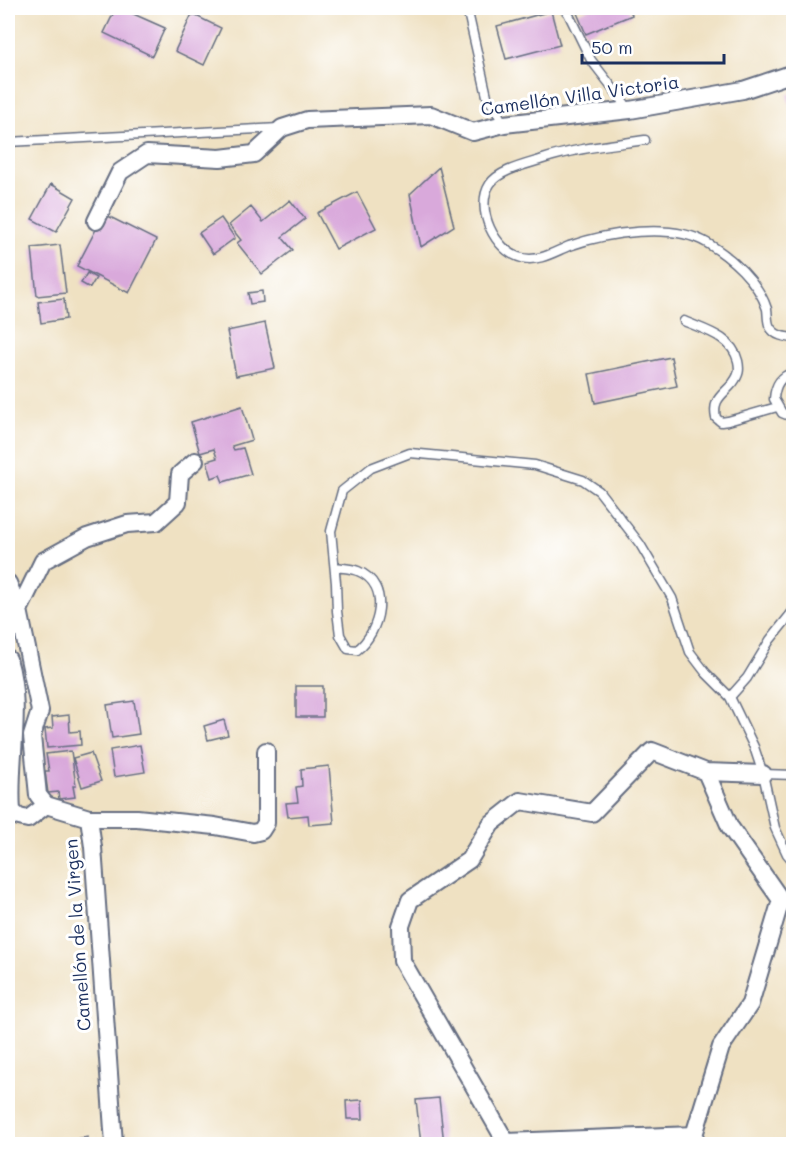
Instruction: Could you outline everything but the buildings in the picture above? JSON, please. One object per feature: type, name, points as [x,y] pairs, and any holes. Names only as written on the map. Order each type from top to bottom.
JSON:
[{"type":"street","name":"Camellón Villa Victoria","points":[[96,221],[120,172],[147,154],[220,158],[254,154],[282,128],[307,120],[431,115],[473,132],[504,124],[630,110],[743,90],[794,73]]},
{"type":"street","points":[[19,610],[43,561],[87,537],[127,524],[156,522],[178,502],[180,474],[195,461]]},
{"type":"street","points":[[8,583],[19,610],[40,711],[32,736],[38,795],[46,805],[28,819],[18,817],[12,811],[10,792],[15,690],[8,659]]},
{"type":"street","points":[[706,772],[730,827],[781,900],[750,1004],[721,1047],[694,1135],[506,1142],[402,961],[402,926],[410,900],[469,860],[490,824],[520,801],[592,813],[652,751],[706,772],[763,774]]},
{"type":"street","points":[[88,818],[137,818],[215,825],[253,833],[261,831],[266,823],[266,752]]},
{"type":"street","name":"Camellón de la Virgen","points":[[46,805],[88,818],[93,847],[114,1144]]},
{"type":"lane","points":[[467,8],[487,96],[504,124]]},
{"type":"lane","points":[[563,8],[568,13],[591,60],[630,110]]},
{"type":"lane","points":[[8,142],[282,128]]},
{"type":"lane","points":[[645,140],[565,151],[509,170],[490,183],[484,203],[486,221],[495,237],[508,252],[522,258],[541,258],[569,246],[611,235],[674,231],[705,242],[732,262],[752,281],[766,309],[770,327],[782,337],[794,338]]},
{"type":"lane","points":[[684,321],[728,342],[735,352],[739,371],[735,380],[719,397],[714,408],[716,418],[722,422],[728,421],[777,406]]},
{"type":"lane","points":[[794,372],[782,377],[777,383],[774,399],[782,412],[794,418]]},
{"type":"lane","points":[[335,567],[358,571],[369,579],[377,591],[379,609],[377,621],[357,650],[348,649],[340,635],[331,531],[342,491],[371,468],[410,453],[535,465],[583,480],[599,491],[640,544],[672,598],[690,652],[730,698],[754,747],[763,774],[775,828],[787,854],[794,862]]},
{"type":"lane","points":[[730,698],[747,678],[770,640],[794,610]]},
{"type":"lane","points":[[763,774],[794,775]]}]
